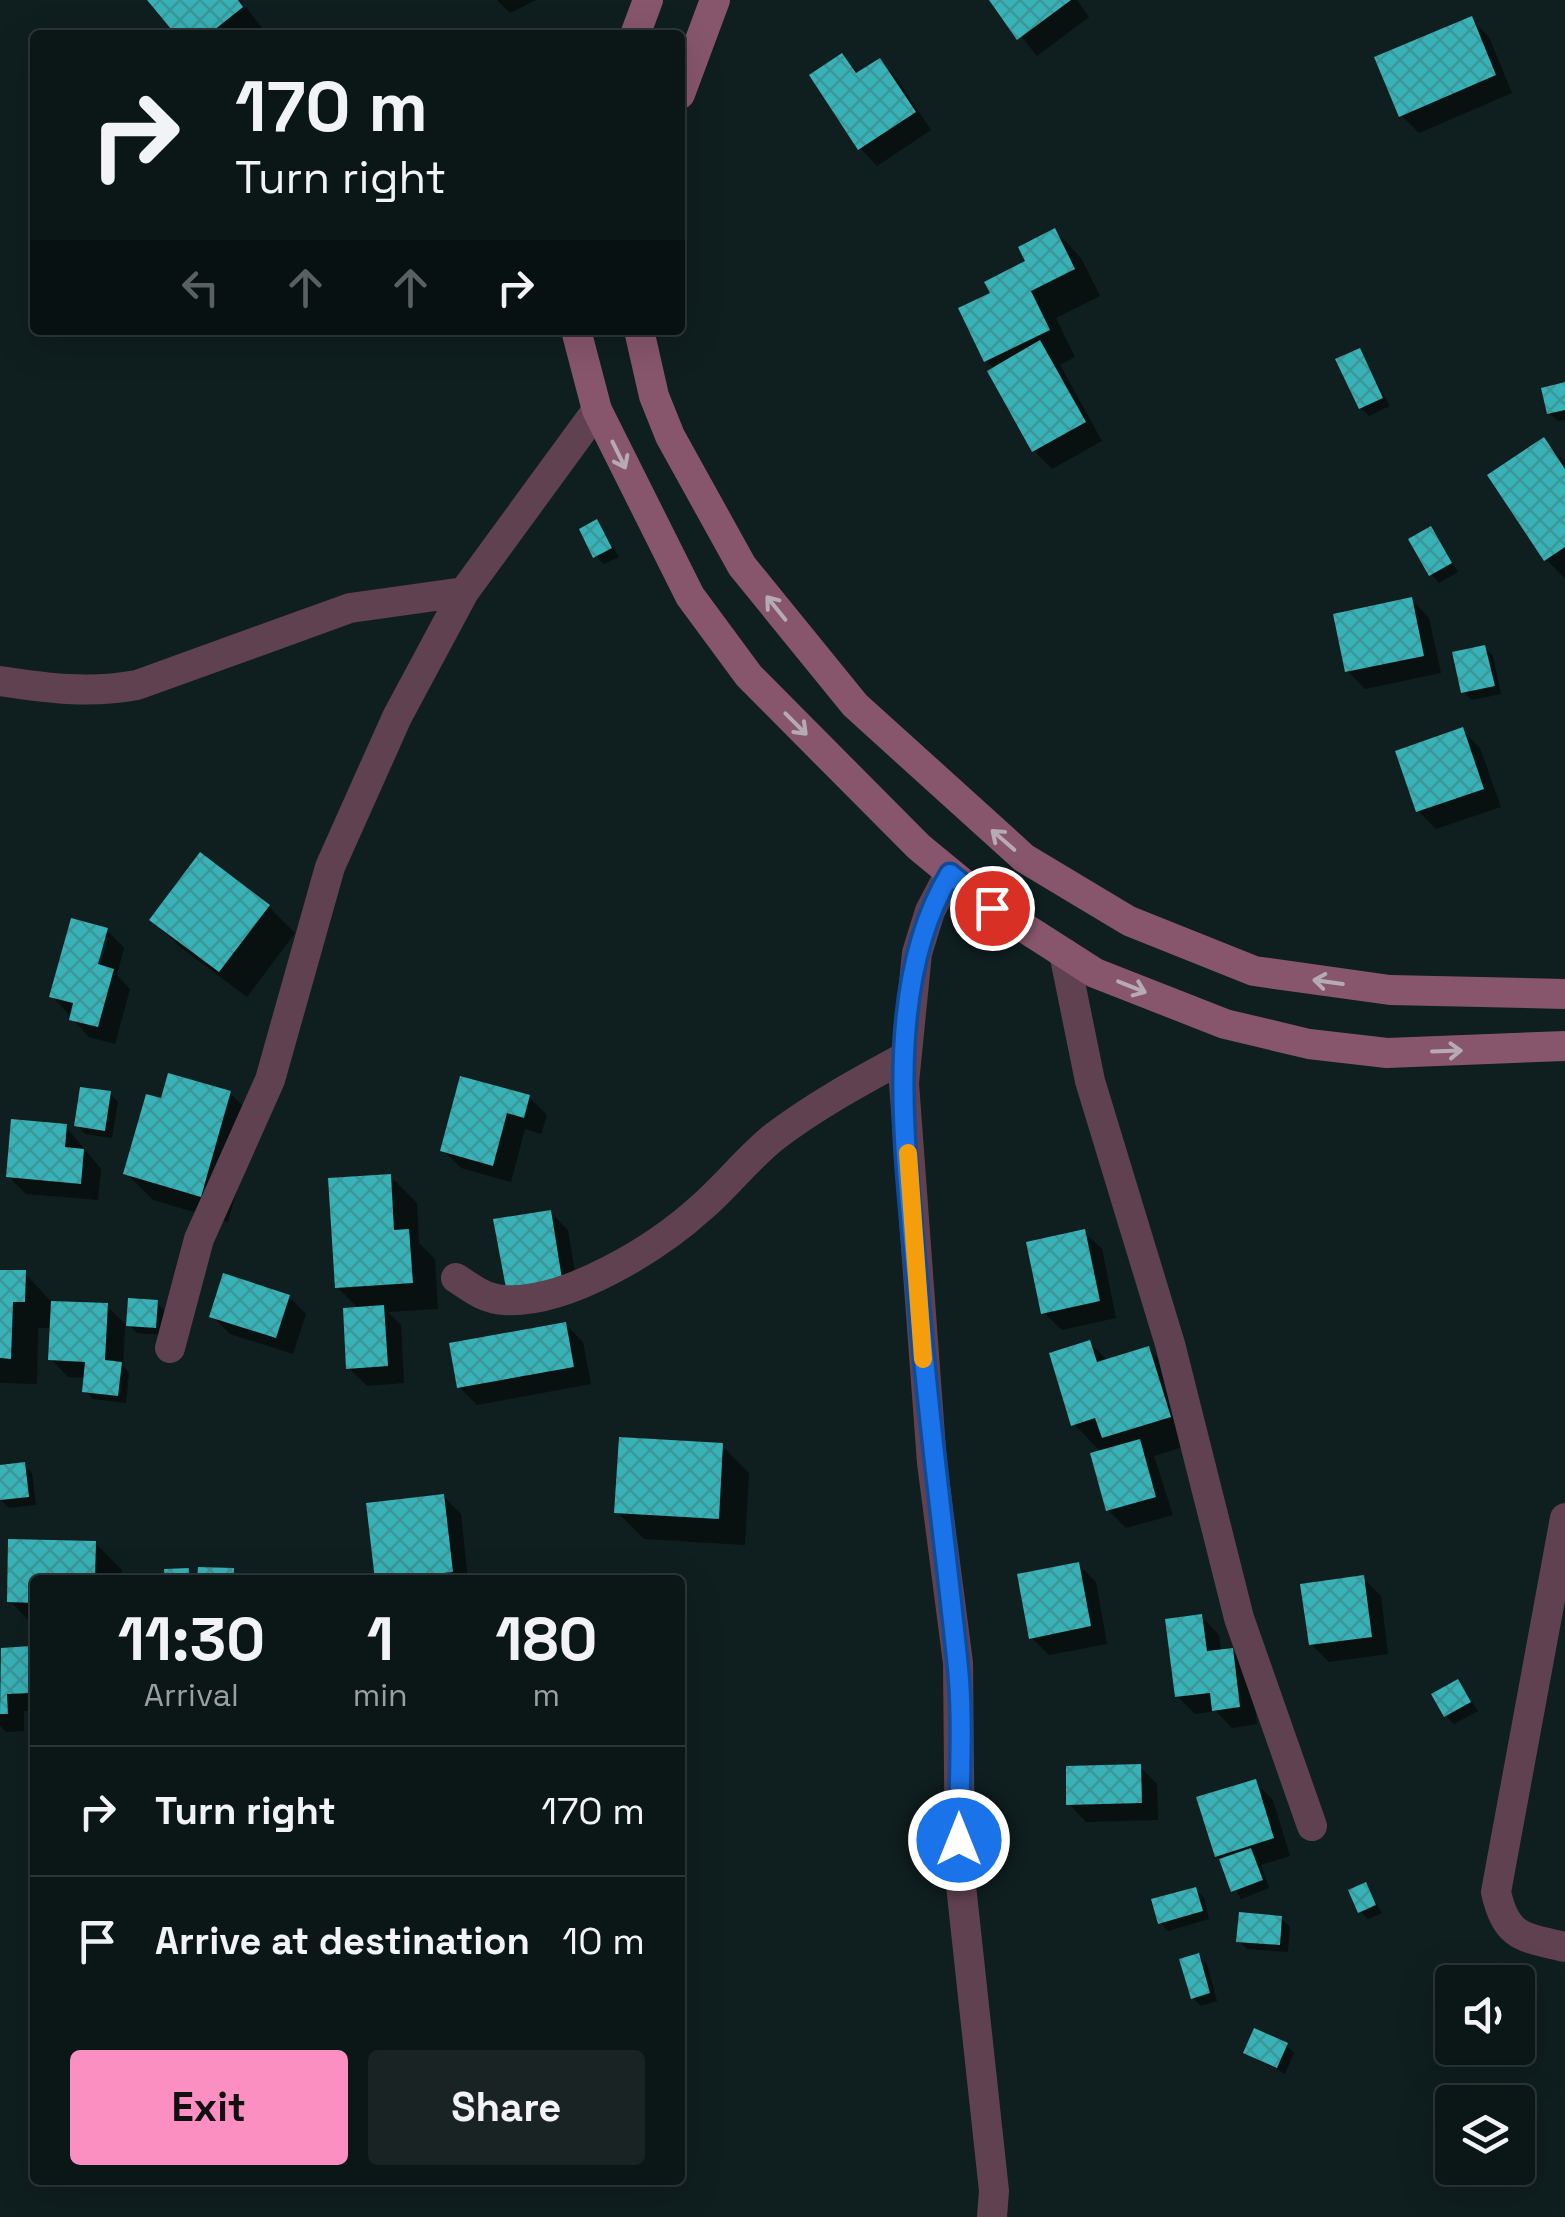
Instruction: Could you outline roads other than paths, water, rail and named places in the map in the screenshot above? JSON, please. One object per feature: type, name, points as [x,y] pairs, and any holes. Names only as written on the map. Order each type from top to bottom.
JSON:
[{"type":"street","points":[[637,30],[648,0]]},
{"type":"street","points":[[685,81],[715,0]]},
{"type":"street","points":[[577,335],[597,410],[690,596],[749,676],[950,874],[992,908],[1095,973],[1225,1024],[1309,1044],[1387,1054],[1565,1046]]},
{"type":"street","points":[[639,335],[654,396],[670,436],[742,566],[855,705],[1024,858],[1129,922],[1254,972],[1390,990],[1565,994]]},
{"type":"street","points":[[170,1348],[199,1239],[270,1080],[330,867],[396,717],[464,592],[597,410]]},
{"type":"street","points":[[0,681],[64,691],[102,692],[137,686],[350,608],[464,592]]},
{"type":"street","points":[[950,874],[930,911],[917,953],[905,1058],[911,1210],[932,1463],[958,1664],[960,1876],[994,2191],[992,2217]]},
{"type":"street","points":[[1064,953],[1090,1081],[1170,1344],[1239,1618],[1312,1826]]},
{"type":"street","points":[[456,1278],[484,1296],[504,1300],[533,1298],[608,1273],[699,1210],[770,1140],[826,1099],[905,1058]]},
{"type":"street","points":[[1565,1518],[1496,1892],[1502,1920],[1522,1937],[1565,1947]]}]
